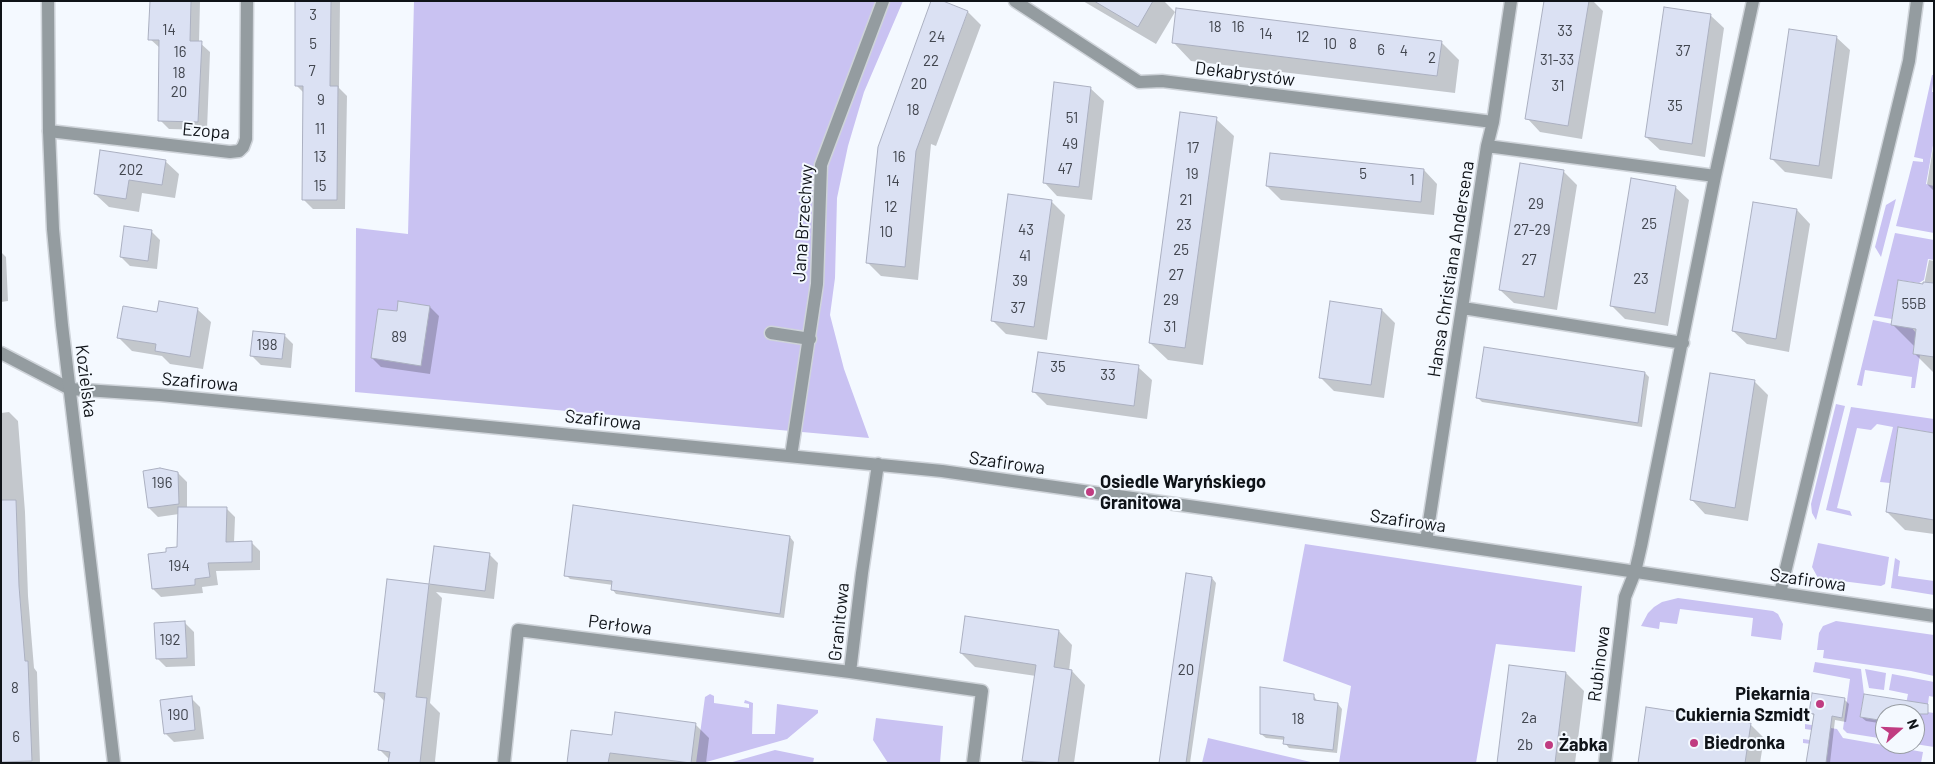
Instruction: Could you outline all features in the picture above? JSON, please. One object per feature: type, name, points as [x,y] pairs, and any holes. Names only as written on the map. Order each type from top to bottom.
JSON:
[{"type":"street","name":"Kozielska","points":[[48,1],[49,131],[53,229],[62,325],[114,763]]},
{"type":"street","name":"Ezopa","points":[[49,131],[230,152],[239,151],[243,148],[246,139],[247,1]]},
{"type":"street","name":"Jana Brzechwy","points":[[791,456],[817,284],[821,165],[883,1]]},
{"type":"street","name":"Dekabrystów","points":[[1015,1],[1139,82],[1162,81],[1493,122]]},
{"type":"street","name":"Hansa Christiana Andersena","points":[[1426,541],[1487,146],[1493,122],[1510,1]]},
{"type":"street","name":"Rubinowa","points":[[1605,763],[1625,597],[1635,572],[1753,1]]},
{"type":"street","points":[[1780,594],[1909,61],[1917,1]]},
{"type":"street","points":[[1487,146],[1716,176]]},
{"type":"street","points":[[1463,308],[1683,343]]},
{"type":"street","points":[[771,333],[810,339]]},
{"type":"street","points":[[1,353],[70,389]]},
{"type":"street","name":"Szafirowa","points":[[70,389],[160,395],[942,471],[1934,616]]},
{"type":"street","name":"Granitowa","points":[[878,464],[850,672],[982,691],[973,763]]},
{"type":"street","name":"Perłowa","points":[[504,763],[518,630],[850,672]]},
{"type":"shaded area","points":[[414,1],[903,1],[864,92],[848,146],[837,198],[835,278],[830,315],[844,369],[869,438],[355,392],[356,228],[408,234]]},
{"type":"shaded area","points":[[1932,75],[1934,75],[1932,92],[1934,92],[1934,140],[1926,184],[1934,186],[1934,233],[1896,226],[1913,161],[1923,162],[1923,159],[1914,157]]},
{"type":"shaded area","points":[[1896,199],[1881,257],[1875,247],[1886,205]]},
{"type":"shaded area","points":[[1895,233],[1934,240],[1934,260],[1928,259],[1924,280],[1919,283],[1898,280],[1892,319],[1874,316]]},
{"type":"shaded area","points":[[1873,320],[1912,328],[1916,333],[1913,354],[1920,355],[1915,388],[1911,388],[1912,377],[1865,370],[1862,386],[1857,385]]},
{"type":"shaded area","points":[[1836,404],[1845,406],[1816,520],[1812,513],[1811,504]]},
{"type":"shaded area","points":[[1851,407],[1934,419],[1934,433],[1898,427],[1890,483],[1880,482],[1893,427],[1877,424],[1871,430],[1857,428],[1837,508],[1850,511],[1852,516],[1826,510]]},
{"type":"shaded area","points":[[1818,543],[1889,557],[1885,584],[1881,586],[1818,578],[1812,567]]},
{"type":"shaded area","points":[[1305,544],[1582,586],[1575,652],[1496,644],[1476,763],[1339,763],[1351,686],[1283,661]]},
{"type":"shaded area","points":[[1895,558],[1900,561],[1898,576],[1934,581],[1934,595],[1891,588]]},
{"type":"shaded area","points":[[1678,598],[1773,611],[1778,614],[1783,624],[1781,640],[1751,636],[1753,618],[1680,609],[1677,624],[1660,622],[1659,629],[1641,626],[1648,613],[1654,607],[1662,602]]},
{"type":"shaded area","points":[[1836,621],[1934,635],[1934,676],[1823,658],[1824,650],[1817,650],[1819,633],[1823,626]]},
{"type":"shaded area","points":[[1815,662],[1861,669],[1864,694],[1860,717],[1875,719],[1875,737],[1847,733],[1843,729],[1850,679],[1813,672]]},
{"type":"shaded area","points":[[1865,669],[1886,673],[1884,690],[1869,688]]},
{"type":"shaded area","points":[[1892,674],[1934,682],[1934,697],[1929,696],[1927,712],[1934,713],[1934,747],[1925,746],[1925,704],[1906,704],[1908,694],[1889,690]]},
{"type":"shaded area","points":[[710,694],[714,696],[714,703],[749,708],[749,704],[744,703],[745,700],[753,703],[752,734],[775,734],[777,704],[818,710],[818,713],[787,739],[703,763],[696,763],[705,697]]},
{"type":"shaded area","points":[[876,718],[943,726],[940,763],[888,763],[873,740]]},
{"type":"shaded area","points":[[1805,724],[1837,729],[1843,738],[1875,744],[1875,754],[1923,754],[1921,763],[1826,763],[1828,746],[1803,743],[1803,739],[1823,742],[1825,732],[1805,729]]},
{"type":"shaded area","points":[[1208,738],[1315,763],[1202,763]]},
{"type":"shaded area","points":[[775,750],[814,758],[813,763],[729,763]]},
{"type":"building","points":[[150,1],[191,1],[190,41],[202,41],[198,122],[158,121],[159,40],[148,40]]},
{"type":"building","points":[[295,1],[331,1],[330,86],[338,86],[337,200],[302,200],[303,86],[295,86]]},
{"type":"building","points":[[931,1],[943,1],[968,11],[916,151],[905,267],[866,263],[878,147]]},
{"type":"building","points":[[1094,1],[1153,1],[1138,27]]},
{"type":"building","points":[[1544,1],[1589,1],[1568,126],[1525,119]]},
{"type":"building","points":[[1664,7],[1711,14],[1692,144],[1645,137]]},
{"type":"building","points":[[1176,8],[1442,41],[1437,76],[1172,43]]},
{"type":"building","points":[[1789,29],[1837,36],[1819,166],[1770,159]]},
{"type":"building","points":[[1054,82],[1091,87],[1079,187],[1043,183]]},
{"type":"building","points":[[1180,112],[1217,117],[1185,348],[1149,343]]},
{"type":"building","points":[[100,150],[166,160],[162,185],[129,180],[126,199],[94,194]]},
{"type":"building","points":[[1270,153],[1424,169],[1421,202],[1266,186]]},
{"type":"building","points":[[1520,163],[1564,170],[1544,297],[1499,290]]},
{"type":"building","points":[[1631,178],[1676,186],[1655,313],[1610,306]]},
{"type":"building","points":[[1008,194],[1052,200],[1034,327],[991,321]]},
{"type":"building","points":[[1753,202],[1797,209],[1776,339],[1732,331]]},
{"type":"building","points":[[124,226],[152,230],[148,261],[120,257]]},
{"type":"building","points":[[1898,280],[1923,284],[1923,282],[1934,283],[1934,357],[1913,354],[1916,329],[1891,325]]},
{"type":"building","points":[[159,301],[198,308],[190,357],[155,351],[156,344],[117,338],[123,306],[157,312]]},
{"type":"building","points":[[398,301],[430,306],[421,366],[371,358],[378,309],[397,311]]},
{"type":"building","points":[[1330,301],[1382,309],[1371,385],[1319,378]]},
{"type":"building","points":[[253,331],[285,334],[282,359],[250,356]]},
{"type":"building","points":[[1484,347],[1645,372],[1638,423],[1476,398]]},
{"type":"building","points":[[1038,352],[1139,365],[1134,406],[1032,392]]},
{"type":"building","points":[[1710,373],[1755,380],[1735,508],[1690,500]]},
{"type":"building","points":[[1898,427],[1934,433],[1934,520],[1886,512]]},
{"type":"building","points":[[160,468],[178,472],[179,504],[148,508],[143,471]]},
{"type":"building","points":[[1,500],[16,500],[19,586],[25,661],[28,661],[32,761],[1,762]]},
{"type":"building","points":[[573,505],[790,536],[780,614],[611,590],[612,581],[564,576]]},
{"type":"building","points":[[178,507],[227,507],[226,542],[252,541],[252,562],[208,563],[210,577],[195,579],[195,585],[152,589],[148,554],[166,552],[166,548],[177,547]]},
{"type":"building","points":[[434,546],[490,553],[485,591],[429,584]]},
{"type":"building","points":[[1186,573],[1212,577],[1186,763],[1159,763]]},
{"type":"building","points":[[387,579],[429,584],[416,697],[427,698],[420,763],[388,763],[390,752],[378,750],[385,693],[374,692]]},
{"type":"building","points":[[965,616],[1059,630],[1054,667],[1072,670],[1058,763],[1022,761],[1036,665],[960,653]]},
{"type":"building","points":[[185,621],[187,658],[156,659],[154,623]]},
{"type":"building","points":[[1509,665],[1566,672],[1555,763],[1497,763]]},
{"type":"building","points":[[1260,687],[1314,694],[1314,700],[1338,703],[1333,750],[1283,744],[1284,737],[1260,734]]},
{"type":"building","points":[[1812,693],[1845,698],[1842,718],[1832,716],[1826,763],[1806,763],[1814,714],[1809,713]]},
{"type":"building","points":[[1864,694],[1928,704],[1928,714],[1925,714],[1925,704],[1875,704],[1875,719],[1860,717]]},
{"type":"building","points":[[192,696],[195,730],[164,734],[160,700]]},
{"type":"building","name":"Biedronka","points":[[1646,707],[1751,723],[1745,763],[1638,763]]},
{"type":"building","points":[[615,712],[696,723],[691,763],[610,753],[608,763],[567,763],[571,730],[612,735]]},
{"type":"place","name":"Osiedle Waryńskiego Granitowa","points":[[1090,492]]},
{"type":"place","name":"Piekarnia Cukiernia Szmidt","points":[[1820,704]]},
{"type":"place","name":"Biedronka","points":[[1694,743]]},
{"type":"place","name":"Żabka","points":[[1549,745]]}]
